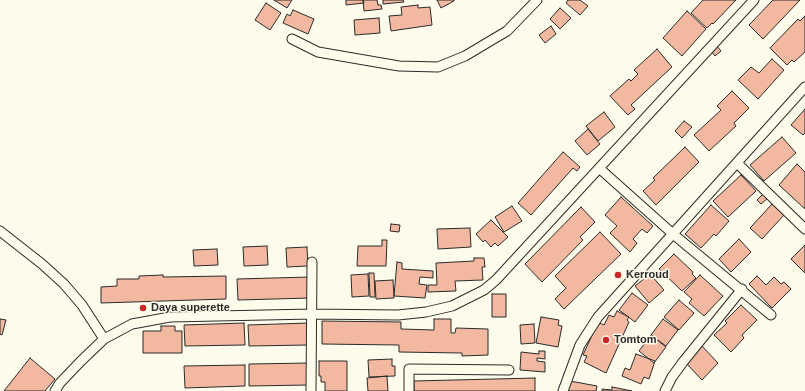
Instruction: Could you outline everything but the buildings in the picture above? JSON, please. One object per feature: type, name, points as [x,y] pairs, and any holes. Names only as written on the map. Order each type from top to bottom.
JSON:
[{"type":"street","points":[[292,38],[318,52],[400,66],[438,67],[465,56],[507,30],[537,0]]},
{"type":"street","points":[[54,391],[81,361],[104,340],[132,324],[170,317],[312,314],[398,315],[426,312],[452,306],[470,299],[496,280],[754,0]]},
{"type":"street","points":[[564,391],[580,346],[598,317],[805,88]]},
{"type":"street","points":[[737,163],[805,229]]},
{"type":"street","points":[[599,168],[673,234],[742,289],[771,315]]},
{"type":"street","points":[[0,231],[42,264],[64,284],[82,305],[104,340]]},
{"type":"street","points":[[311,391],[312,262]]},
{"type":"street","points":[[665,391],[672,377],[683,362],[742,289]]},
{"type":"street","points":[[409,391],[408,369],[509,370]]},
{"type":"place","name":"Kerroud","points":[[618,275]]},
{"type":"place","name":"Daya superette","points":[[143,308]]},
{"type":"place","name":"Tomtom","points":[[606,340]]}]
